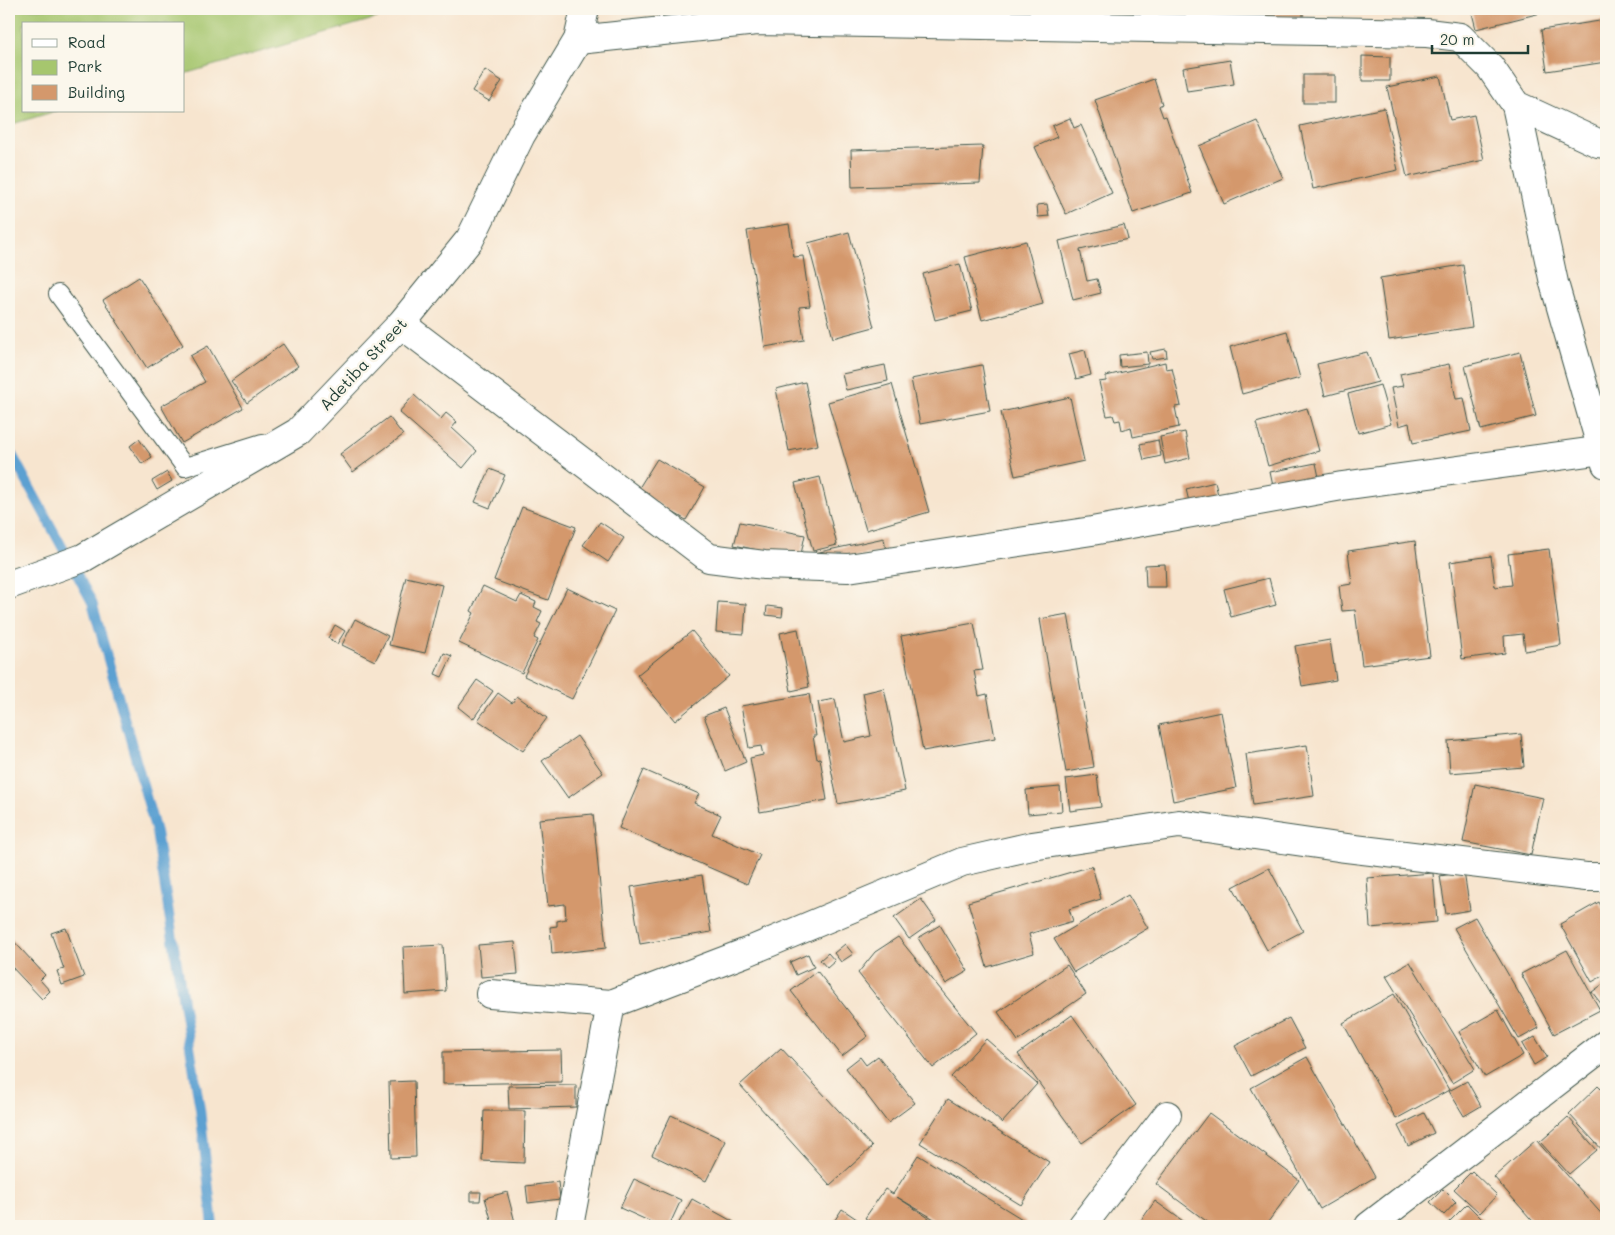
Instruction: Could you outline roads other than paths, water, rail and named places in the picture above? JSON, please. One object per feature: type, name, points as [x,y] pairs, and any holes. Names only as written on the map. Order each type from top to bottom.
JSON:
[{"type":"street","name":"Adetiba Street","points":[[21,580],[83,558],[298,432],[401,324],[470,239],[521,135],[578,40],[585,9]]},
{"type":"street","points":[[401,324],[709,558],[764,566],[848,568],[1092,531],[1342,486],[1605,457],[1554,283],[1516,105],[1490,67],[1460,37],[1427,33],[757,21],[578,40]]},
{"type":"street","points":[[1516,105],[1598,143],[1606,144]]},
{"type":"street","points":[[490,994],[611,1004],[747,952],[962,862],[1032,846],[1179,824],[1348,848],[1586,877],[1606,877]]},
{"type":"street","points":[[569,1226],[611,1004]]},
{"type":"street","points":[[1369,1226],[1606,1044]]},
{"type":"street","points":[[1082,1226],[1168,1115]]},
{"type":"lane","points":[[58,294],[185,467],[298,432]]},
{"type":"waterway","points":[[9,449],[92,602],[156,832],[200,1109],[213,1226]]}]
